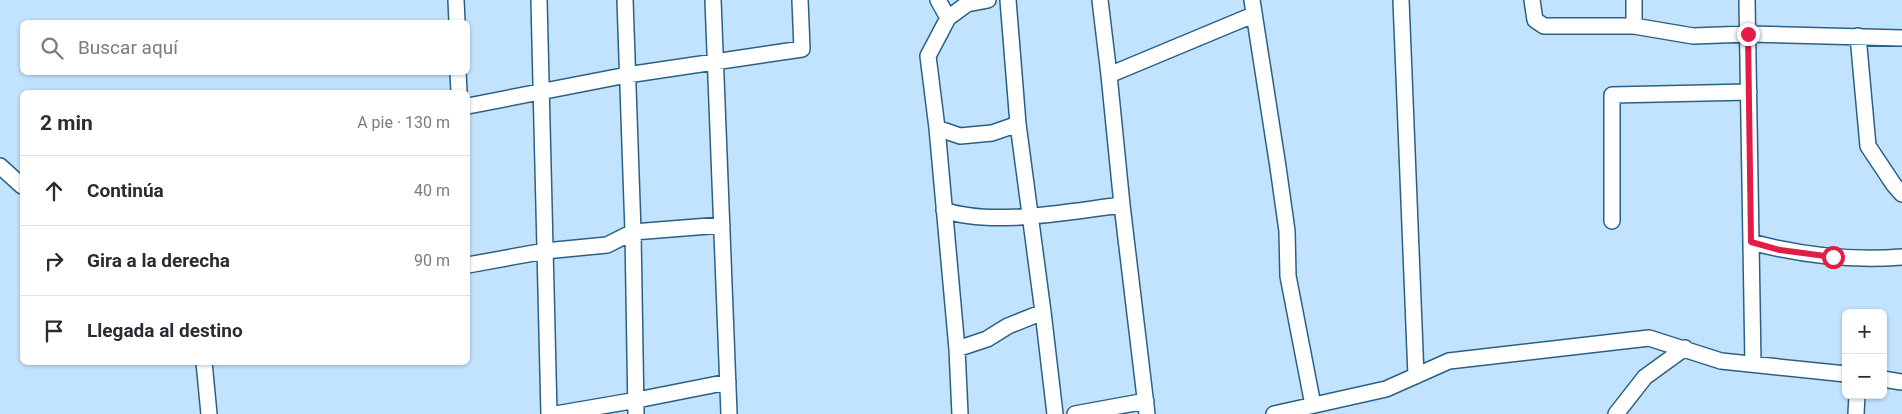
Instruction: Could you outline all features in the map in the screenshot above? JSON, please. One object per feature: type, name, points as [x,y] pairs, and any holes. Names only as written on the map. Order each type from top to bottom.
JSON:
[{"type":"street","points":[[456,0],[457,20]]},
{"type":"street","points":[[539,0],[549,414]]},
{"type":"street","points":[[624,0],[633,232],[636,407]]},
{"type":"street","points":[[713,0],[729,414]]},
{"type":"street","points":[[470,106],[626,75],[802,49],[800,0]]},
{"type":"street","points":[[938,0],[948,18]]},
{"type":"street","points":[[960,414],[957,348],[937,128],[928,56],[948,18],[967,4],[988,0]]},
{"type":"street","points":[[1008,0],[1018,124],[1044,312],[1054,414]]},
{"type":"street","points":[[1075,414],[1146,408],[1100,0]]},
{"type":"street","points":[[1401,0],[1416,376]]},
{"type":"street","points":[[1532,0],[1535,20],[1544,26],[1634,26],[1693,36],[1748,34],[1902,38]]},
{"type":"street","points":[[1634,0],[1634,26]]},
{"type":"street","points":[[1747,0],[1753,364]]},
{"type":"street","points":[[1109,75],[1252,8],[1287,231],[1288,276],[1314,405]]},
{"type":"street","points":[[1858,36],[1868,146],[1902,194]]},
{"type":"street","points":[[458,75],[459,90]]},
{"type":"street","points":[[1612,220],[1612,95],[1749,92]]},
{"type":"street","points":[[937,128],[960,136],[992,133],[1018,124]]},
{"type":"street","points":[[0,166],[20,184]]},
{"type":"street","points":[[944,210],[959,216],[1031,216],[1122,205]]},
{"type":"street","points":[[470,265],[545,251],[606,245],[633,232],[722,225]]},
{"type":"street","points":[[1751,242],[1780,250],[1833,257],[1902,257]]},
{"type":"street","points":[[957,348],[987,339],[1008,326],[1044,312]]},
{"type":"street","points":[[1274,414],[1386,389],[1449,361],[1649,338],[1721,361],[1842,374]]},
{"type":"street","points":[[1616,414],[1645,377],[1685,348]]},
{"type":"street","points":[[204,365],[209,414]]},
{"type":"street","points":[[1887,380],[1902,382]]},
{"type":"street","points":[[556,414],[636,407],[728,382]]},
{"type":"street","points":[[1856,414],[1857,399]]},
{"type":"route","points":[[1748,34],[1751,242],[1780,250],[1833,257]]}]
